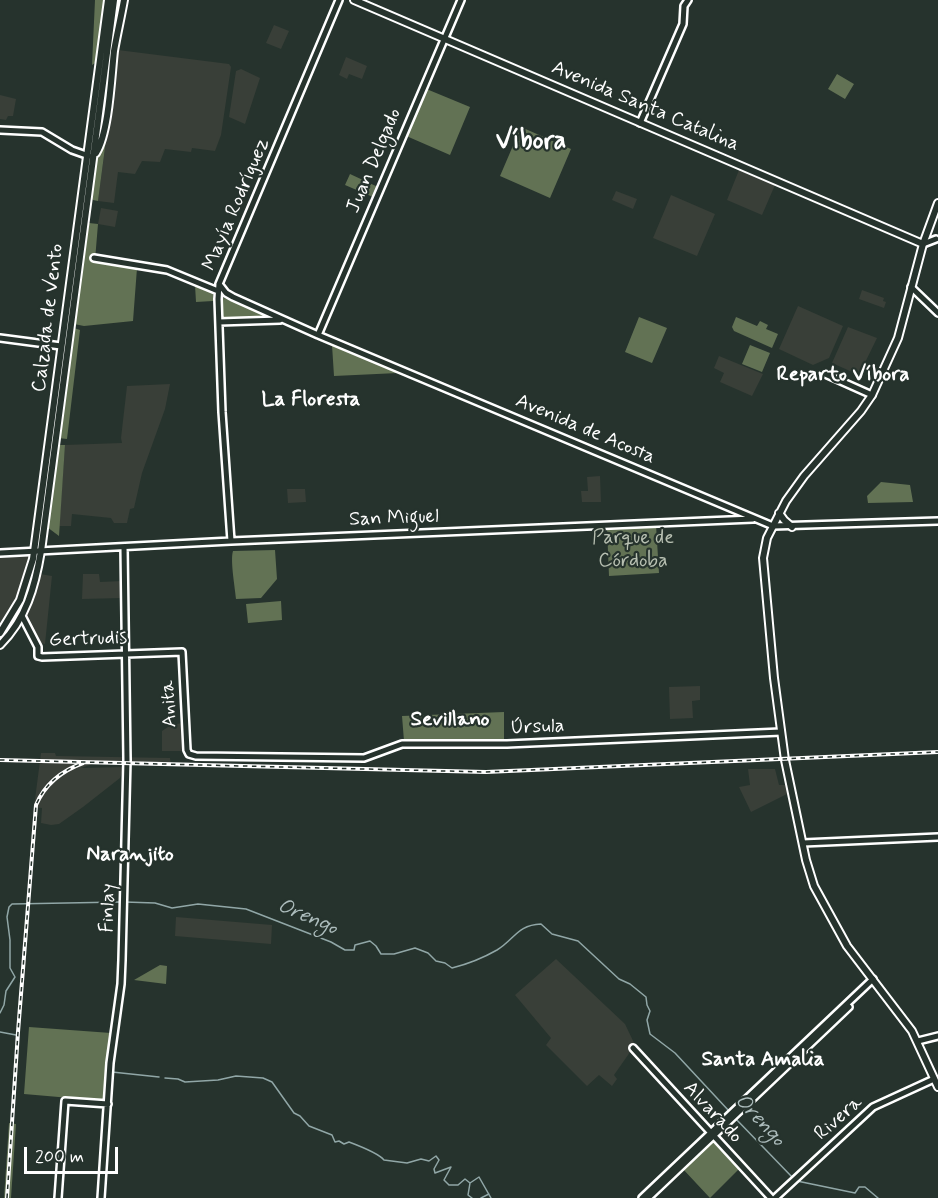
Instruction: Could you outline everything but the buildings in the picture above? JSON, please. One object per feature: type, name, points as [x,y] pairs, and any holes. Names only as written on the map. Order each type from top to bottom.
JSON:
[{"type":"main road","name":"Calzada de Vento","points":[[0,645],[22,616],[33,591],[91,156],[99,65],[108,0]]},
{"type":"main road","name":"Calzada de Vento","points":[[0,633],[25,589],[38,551],[61,346],[109,46],[114,0]]},
{"type":"main road","name":"Avenida Santa Catalina","points":[[354,0],[923,244]]},
{"type":"main road","name":"Calzada de Vento","points":[[91,156],[101,145],[123,3]]},
{"type":"main road","points":[[99,65],[109,46],[123,3]]},
{"type":"main road","points":[[938,203],[923,244],[898,339],[872,395],[801,481],[779,513],[765,544],[764,572],[785,760],[802,843],[814,886],[841,936],[912,1031],[925,1041],[938,1087]]},
{"type":"main road","points":[[910,239],[920,238],[927,233]]},
{"type":"main road","points":[[779,513],[792,526]]},
{"type":"main road","points":[[25,589],[33,591]]},
{"type":"main road","points":[[14,612],[22,616]]},
{"type":"street","name":"Mayía Rodríguez","points":[[231,541],[222,412],[219,287],[339,0]]},
{"type":"street","name":"Juan Delgado","points":[[318,335],[460,0]]},
{"type":"street","points":[[640,123],[683,24],[684,6],[688,0]]},
{"type":"street","points":[[0,130],[42,132],[54,137],[72,150],[91,156]]},
{"type":"street","points":[[927,233],[937,239]]},
{"type":"street","points":[[923,244],[937,239]]},
{"type":"street","name":"Avenida de Acosta","points":[[94,258],[167,270],[219,287],[233,297],[318,335],[773,526],[938,521]]},
{"type":"street","points":[[911,286],[938,313]]},
{"type":"street","name":"Avenida de Acosta","points":[[218,298],[233,297]]},
{"type":"street","points":[[219,322],[284,320]]},
{"type":"street","points":[[0,338],[61,346]]},
{"type":"street","points":[[825,374],[872,395]]},
{"type":"street","name":"San Miguel","points":[[0,553],[755,519]]},
{"type":"street","name":"Finlay","points":[[101,1198],[111,1052],[121,984],[124,910],[127,760],[124,547]]},
{"type":"street","name":"Gertrudis","points":[[22,616],[38,647],[38,656],[42,657],[182,652]]},
{"type":"street","name":"Anita","points":[[182,652],[189,754]]},
{"type":"street","name":"Úrsula","points":[[189,754],[196,756],[364,758],[402,744],[518,744],[781,732]]},
{"type":"street","points":[[802,843],[938,837]]},
{"type":"street","points":[[642,1198],[733,1115],[874,980]]},
{"type":"street","name":"Alvarado","points":[[633,1048],[773,1198]]},
{"type":"street","name":"Rivera","points":[[773,1198],[873,1107],[934,1079]]},
{"type":"street","points":[[58,1198],[65,1101],[108,1104]]},
{"type":"street","points":[[648,1198],[712,1134]]},
{"type":"shaded area","points":[[274,25],[289,31],[281,49],[266,43]]},
{"type":"shaded area","points":[[118,50],[229,64],[231,67],[221,135],[215,151],[192,148],[191,152],[165,149],[160,162],[142,161],[135,174],[118,172],[114,203],[98,201]]},
{"type":"shaded area","points":[[346,57],[367,66],[362,79],[349,74],[347,79],[339,75]]},
{"type":"shaded area","points":[[241,69],[260,78],[245,124],[229,117],[236,71]]},
{"type":"shaded area","points":[[0,95],[16,99],[13,116],[8,116],[6,120],[0,119]]},
{"type":"shaded area","points":[[739,170],[775,185],[762,215],[727,200]]},
{"type":"shaded area","points":[[616,191],[637,199],[633,209],[612,200]]},
{"type":"shaded area","points":[[671,195],[715,214],[697,256],[653,238]]},
{"type":"shaded area","points":[[101,208],[118,211],[115,227],[98,224]]},
{"type":"shaded area","points":[[862,290],[884,298],[883,301],[886,302],[884,308],[859,299]]},
{"type":"shaded area","points":[[798,306],[843,326],[829,358],[813,365],[779,349]]},
{"type":"shaded area","points":[[848,327],[877,338],[859,375],[832,363]]},
{"type":"shaded area","points":[[719,356],[763,374],[752,396],[720,382],[724,373],[714,368]]},
{"type":"shaded area","points":[[170,384],[165,409],[142,473],[134,508],[130,509],[127,523],[114,523],[111,518],[72,514],[71,526],[59,526],[65,445],[122,443],[127,386]]},
{"type":"shaded area","points":[[600,476],[601,502],[582,502],[581,491],[588,491],[587,477]]},
{"type":"shaded area","points":[[287,489],[305,489],[306,502],[288,503]]},
{"type":"shaded area","points":[[34,551],[25,589],[0,633],[0,553]]},
{"type":"shaded area","points":[[40,574],[52,576],[45,644],[40,643],[27,614]]},
{"type":"shaded area","points":[[83,574],[99,574],[100,582],[122,581],[122,598],[82,599]]},
{"type":"shaded area","points":[[700,686],[700,700],[692,701],[693,718],[670,719],[669,687]]},
{"type":"shaded area","points":[[182,723],[184,751],[162,751],[162,731],[171,725]]},
{"type":"shaded area","points":[[41,753],[55,753],[56,756],[170,758],[171,766],[95,763],[81,768],[124,767],[120,778],[59,824],[51,825],[41,823],[42,808],[34,807]]},
{"type":"shaded area","points":[[748,769],[775,769],[779,785],[785,785],[787,794],[751,812],[739,787],[750,785]]},
{"type":"shaded area","points":[[176,917],[272,925],[271,944],[175,936]]},
{"type":"shaded area","points":[[556,959],[625,1024],[635,1045],[614,1075],[617,1079],[612,1086],[599,1075],[587,1086],[546,1045],[551,1038],[515,995]]},
{"type":"green space","points":[[95,0],[105,0],[98,61],[92,65]]},
{"type":"green space","points":[[837,74],[854,84],[845,99],[828,89]]},
{"type":"green space","points":[[424,88],[470,107],[450,155],[404,135]]},
{"type":"green space","points":[[521,127],[571,149],[550,198],[500,176]]},
{"type":"green space","points":[[106,140],[98,201],[91,198],[96,155]]},
{"type":"green space","points":[[350,174],[378,187],[373,197],[345,185]]},
{"type":"green space","points":[[89,223],[98,224],[95,260],[137,268],[133,321],[84,326],[74,324]]},
{"type":"green space","points":[[195,285],[213,293],[213,301],[196,302]]},
{"type":"green space","points":[[223,298],[231,299],[272,318],[222,319],[220,301]]},
{"type":"green space","points":[[639,317],[667,328],[652,363],[625,352]]},
{"type":"green space","points":[[736,317],[757,326],[760,321],[768,325],[766,329],[778,334],[772,348],[734,331],[732,327]]},
{"type":"green space","points":[[74,328],[80,330],[67,439],[58,438]]},
{"type":"green space","points":[[332,345],[397,372],[398,373],[334,376]]},
{"type":"green space","points":[[750,345],[770,353],[762,372],[742,364]]},
{"type":"green space","points":[[57,445],[65,445],[59,536],[47,527]]},
{"type":"green space","points":[[881,482],[910,485],[913,502],[868,503],[867,496]]},
{"type":"green space","name":"Parque de Córdoba","points":[[656,525],[659,573],[609,576],[607,528]]},
{"type":"green space","points":[[275,550],[277,579],[261,598],[236,599],[232,567],[233,551]]},
{"type":"green space","points":[[281,601],[282,620],[248,623],[246,604]]},
{"type":"green space","points":[[504,712],[504,742],[404,741],[402,716]]},
{"type":"green space","points":[[160,965],[167,966],[166,984],[134,980]]},
{"type":"green space","points":[[29,1027],[111,1033],[105,1101],[24,1094]]},
{"type":"green space","points":[[9,1123],[16,1124],[11,1198],[4,1198]]},
{"type":"green space","points":[[712,1141],[739,1169],[710,1198],[682,1168]]},
{"type":"waterway","name":"Orengo","points":[[0,1013],[6,991],[15,977],[10,968],[7,917],[12,904],[120,902]]},
{"type":"waterway","name":"Orengo","points":[[125,902],[155,903],[172,908],[198,904],[246,909],[331,942],[345,950],[354,950],[355,945],[370,941],[381,954],[394,954],[415,948],[452,968],[486,956],[503,946],[521,930],[541,924],[552,934],[578,941],[619,979],[630,984],[646,997],[650,1011],[647,1020],[650,1034],[675,1053],[729,1111]]},
{"type":"waterway","points":[[0,1032],[16,1035]]},
{"type":"waterway","points":[[112,1072],[159,1077]]},
{"type":"waterway","points":[[165,1078],[185,1082],[218,1080],[236,1076],[263,1078],[272,1082],[294,1113],[309,1126],[332,1135],[335,1142],[339,1141],[344,1144],[349,1142],[373,1152],[384,1160],[407,1163],[421,1159],[429,1161],[436,1156],[439,1160],[434,1169],[435,1173],[451,1167],[444,1180],[449,1185],[458,1185],[465,1179],[470,1183],[468,1195],[472,1198]]},
{"type":"waterway","name":"Orengo","points":[[734,1117],[793,1178]]},
{"type":"waterway","points":[[470,1183],[479,1177],[491,1198]]},
{"type":"waterway","name":"Orengo","points":[[797,1181],[855,1193],[859,1187],[865,1187],[878,1198]]},
{"type":"waterway","points":[[481,1198],[489,1194]]},
{"type":"railway","points":[[0,760],[486,772],[938,752]]},
{"type":"railway","points":[[7,1198],[36,805],[44,791],[55,779],[83,763]]},
{"type":"district","name":"Víbora","points":[[531,143]]},
{"type":"district","name":"Reparto Víbora","points":[[843,376]]},
{"type":"district","name":"La Floresta","points":[[311,401]]},
{"type":"district","name":"Sevillano","points":[[450,721]]},
{"type":"district","name":"Naranjito","points":[[130,856]]},
{"type":"district","name":"Santa Amalia","points":[[763,1061]]}]
